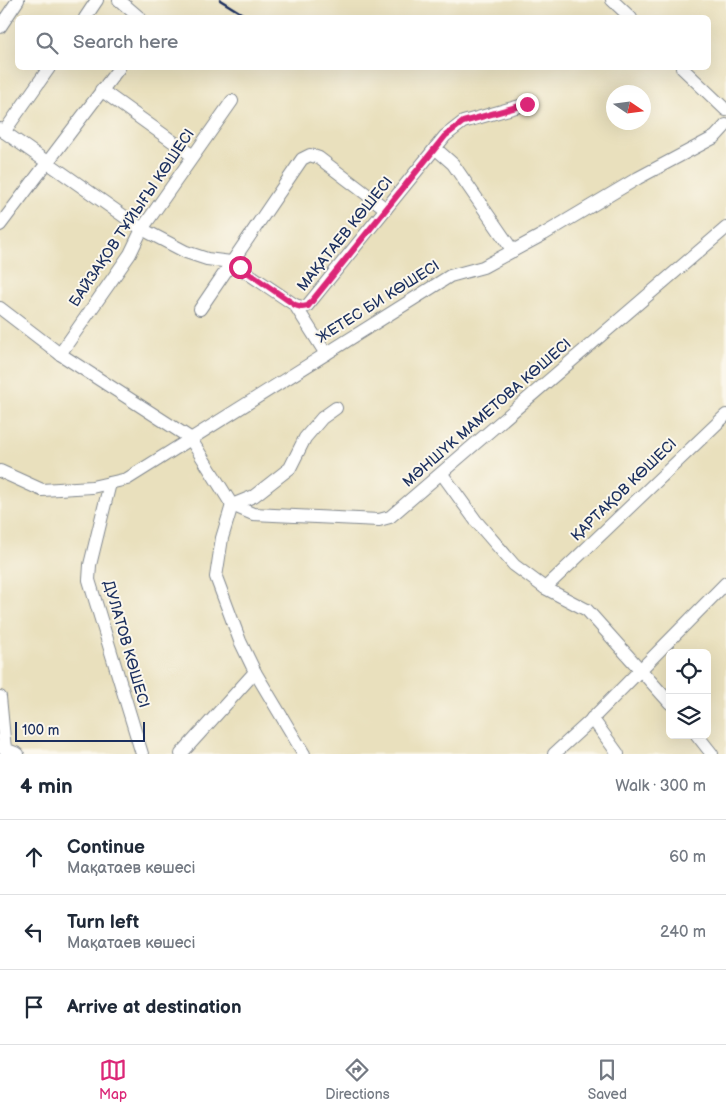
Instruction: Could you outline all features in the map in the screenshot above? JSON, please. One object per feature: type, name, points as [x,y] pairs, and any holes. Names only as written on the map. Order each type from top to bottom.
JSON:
[{"type":"street","points":[[0,27],[18,0]]},
{"type":"street","points":[[87,15],[97,0]]},
{"type":"street","points":[[119,0],[136,15]]},
{"type":"street","points":[[612,0],[627,15]]},
{"type":"street","points":[[2,131],[48,70]]},
{"type":"street","points":[[0,224],[117,70]]},
{"type":"street","points":[[684,70],[726,110]]},
{"type":"street","points":[[101,90],[193,156]]},
{"type":"street","name":"БАЙЗАҚОВ ТҰЙЫҒЫ КӨШЕСІ","points":[[60,354],[130,254],[142,229],[232,101]]},
{"type":"street","name":"МАҚАТАЕВ КӨШЕСІ","points":[[2,131],[48,161],[142,229],[186,252],[207,259],[231,262],[295,305],[302,307],[308,306],[445,136],[463,122],[527,104]]},
{"type":"street","name":"ЖЕТЕС БИ КӨШЕСІ","points":[[1,473],[42,490],[92,487],[127,479],[450,276],[483,267],[513,251],[638,178],[715,137],[726,125]]},
{"type":"street","points":[[435,148],[453,164],[513,251]]},
{"type":"street","points":[[200,309],[302,159],[310,156],[319,158],[386,209]]},
{"type":"street","name":"МӘНШҮК МАМЕТОВА КӨШЕСІ","points":[[232,506],[253,514],[379,520],[390,517],[726,228]]},
{"type":"street","points":[[295,305],[326,354]]},
{"type":"street","points":[[0,308],[60,354],[190,438],[232,506]]},
{"type":"street","points":[[304,754],[255,672],[240,641],[216,577],[222,538],[232,506],[254,496],[290,468],[305,438],[322,418],[336,408]]},
{"type":"street","name":"ҚАРТАҚОВ КӨШЕСІ","points":[[545,588],[726,415]]},
{"type":"street","points":[[442,474],[476,521],[514,565],[545,588],[586,610],[666,698]]},
{"type":"street","name":"ДУЛАТОВ КӨШЕСІ","points":[[110,483],[90,565],[89,580],[142,754]]},
{"type":"street","points":[[554,754],[726,583]]},
{"type":"street","points":[[181,754],[255,672]]},
{"type":"street","points":[[0,697],[2,748],[18,754]]},
{"type":"street","points":[[592,718],[618,754]]},
{"type":"street","points":[[700,739],[712,754]]},
{"type":"railway","points":[[220,0],[244,15]]},
{"type":"route","points":[[240,267],[295,305],[308,306],[445,136],[463,122],[527,104]]}]
